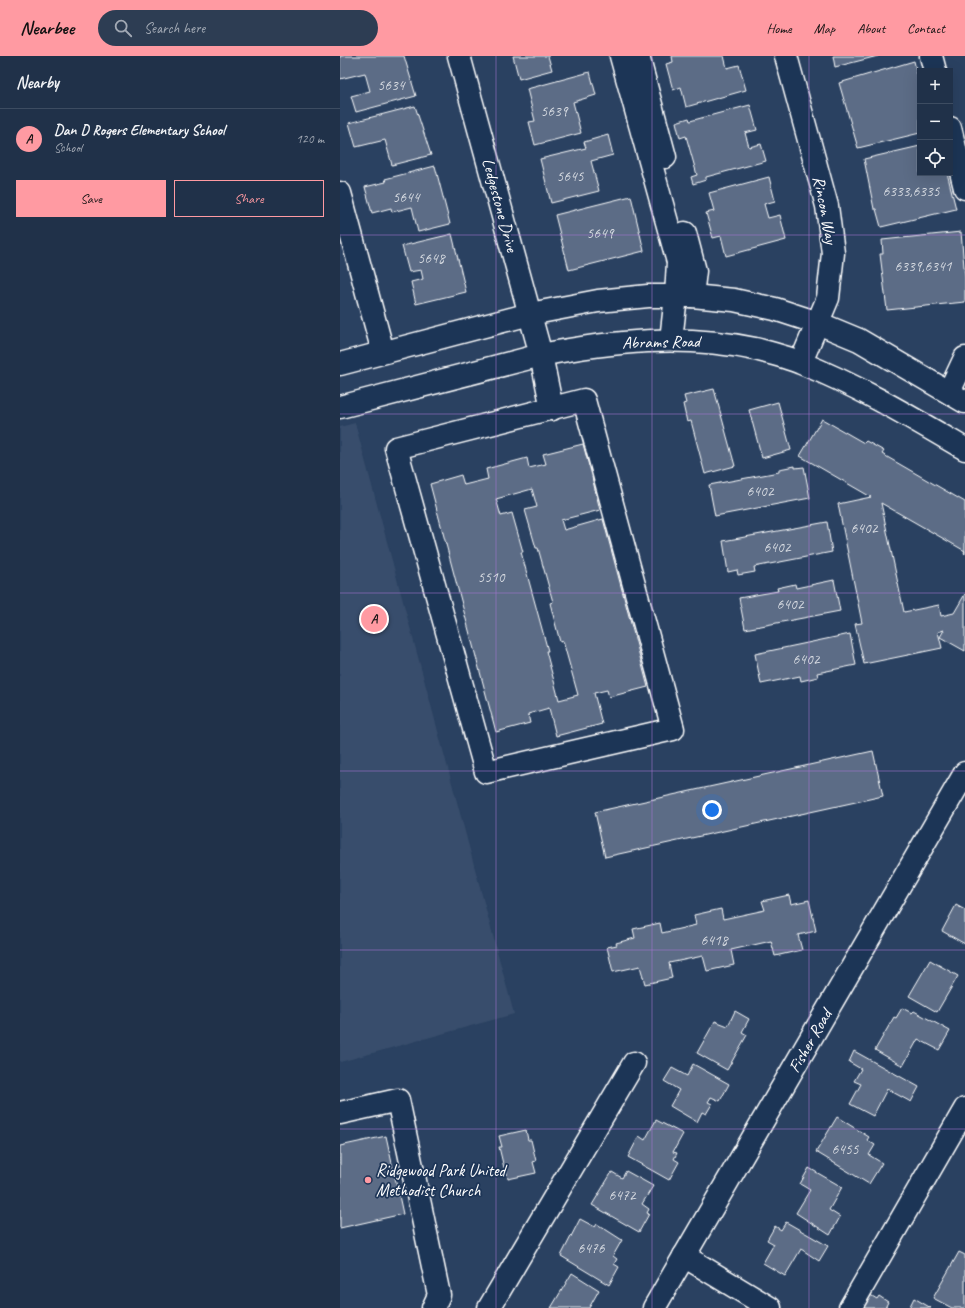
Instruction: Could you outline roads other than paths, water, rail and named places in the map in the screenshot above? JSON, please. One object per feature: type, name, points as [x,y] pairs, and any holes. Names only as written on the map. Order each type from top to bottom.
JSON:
[{"type":"street","name":"Ledgestone Drive","points":[[460,56],[541,355],[552,409]]},
{"type":"street","points":[[621,56],[678,262],[684,296]]},
{"type":"street","points":[[638,56],[695,271],[684,296],[671,340]]},
{"type":"street","name":"Rincon Way","points":[[786,56],[827,206],[833,253],[828,298],[801,362]]},
{"type":"street","points":[[931,56],[934,68]]},
{"type":"street","points":[[953,140],[965,188]]},
{"type":"street","points":[[340,193],[383,352]]},
{"type":"street","points":[[340,364],[530,314],[598,301],[648,296],[684,296],[741,302],[775,309],[818,323],[859,340],[957,397],[965,358]]},
{"type":"street","name":"Abrams Road","points":[[340,407],[541,355],[601,344],[633,341],[699,341],[734,345],[772,353],[801,362],[870,395],[965,449]]},
{"type":"street","points":[[584,400],[673,729],[486,772],[396,448],[552,409],[584,400]]},
{"type":"street","name":"Fisher Road","points":[[654,1308],[965,773]]},
{"type":"street","points":[[490,1308],[634,1063]]},
{"type":"street","points":[[340,1113],[398,1100],[439,1295],[433,1308]]},
{"type":"street","points":[[850,1308],[965,1109]]},
{"type":"street","points":[[684,1256],[770,1308]]},
{"type":"place","name":"Dan D Rogers Elementary School","points":[[374,619]]},
{"type":"place","name":"Ridgewood Park United Methodist Church","points":[[368,1180]]}]
